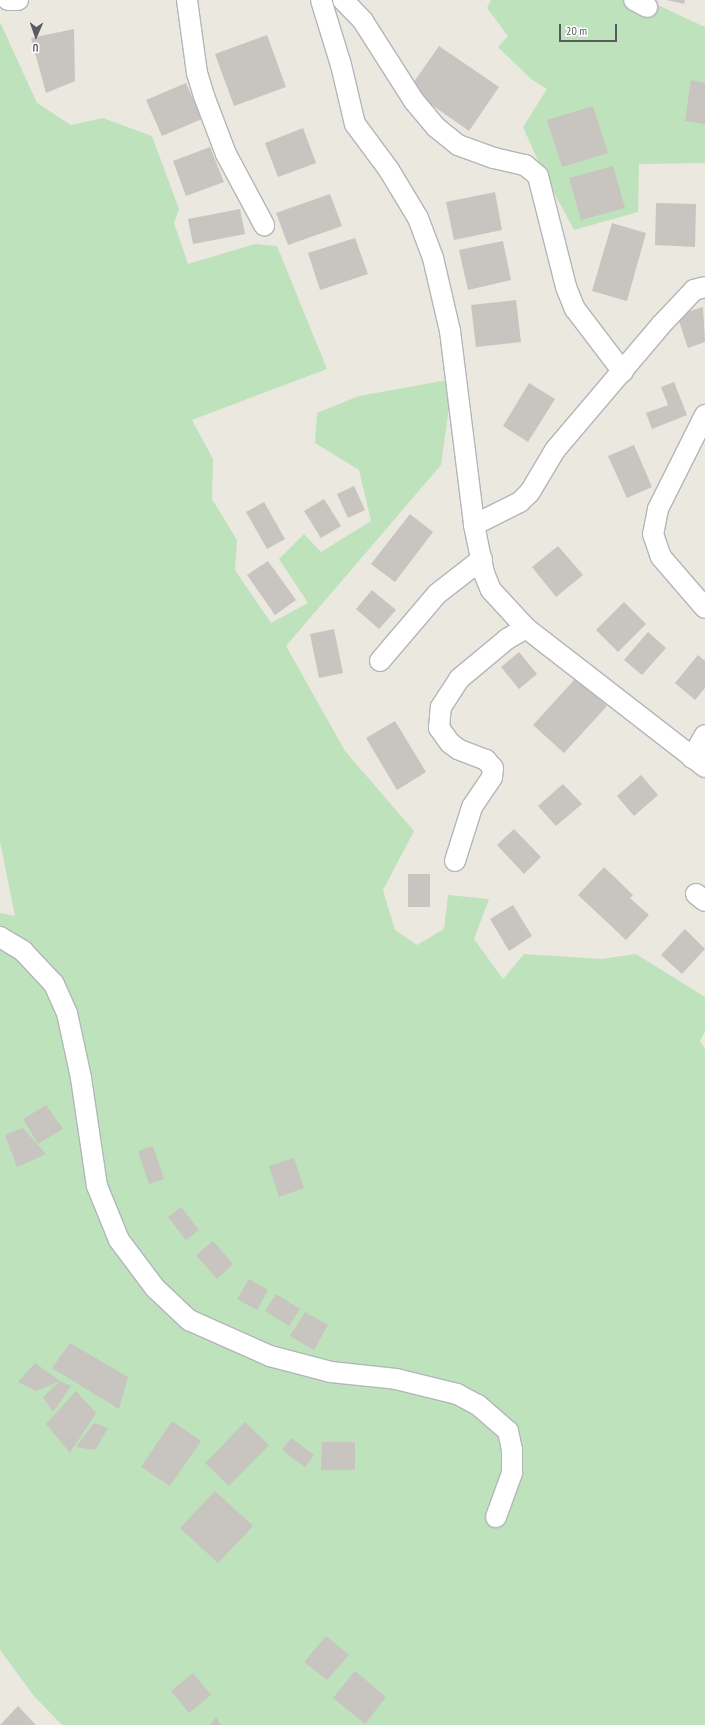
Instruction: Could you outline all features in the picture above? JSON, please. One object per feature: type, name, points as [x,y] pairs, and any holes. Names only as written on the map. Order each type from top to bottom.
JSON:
[{"type":"street","points":[[8,0],[18,0]]},
{"type":"street","points":[[187,0],[197,73],[204,96],[226,154],[264,225]]},
{"type":"street","points":[[321,0],[341,65],[355,124],[389,170],[418,218],[433,258],[450,331],[474,525],[491,590],[526,628],[699,763],[705,735]]},
{"type":"street","points":[[343,0],[363,21],[414,101],[437,128],[458,145],[494,158],[526,165],[538,176],[566,287],[575,309],[623,372]]},
{"type":"street","points":[[474,525],[520,502],[530,492],[555,450],[680,304],[694,290],[705,287]]},
{"type":"street","points":[[705,415],[658,509],[653,534],[661,557],[705,608]]},
{"type":"street","points":[[380,661],[437,594],[482,559]]},
{"type":"street","points":[[455,861],[472,807],[492,777],[493,768],[486,760],[458,749],[450,743],[439,728],[441,707],[459,679],[507,639],[526,628]]},
{"type":"street","points":[[0,937],[23,951],[54,984],[70,1028],[97,1186],[119,1240],[155,1288],[189,1320],[270,1356],[331,1372],[396,1379],[457,1394],[478,1406],[508,1431],[512,1450],[512,1473],[496,1518]]},
{"type":"green space","points":[[491,0],[647,0],[705,27],[705,163],[639,164],[638,212],[574,230],[544,174],[523,127],[547,89],[531,79],[498,47],[508,36],[487,8]]},
{"type":"green space","points":[[0,22],[37,103],[71,125],[103,118],[152,136],[179,209],[174,223],[188,264],[255,244],[277,246],[327,369],[192,420],[213,459],[212,499],[237,540],[235,570],[271,623],[308,603],[279,559],[304,534],[321,552],[371,521],[359,470],[315,443],[317,413],[359,396],[453,379],[441,465],[286,646],[345,751],[414,831],[383,890],[395,930],[417,945],[444,929],[448,895],[489,899],[474,939],[503,979],[524,954],[601,959],[636,954],[705,997],[705,1031],[700,1041],[705,1049],[705,1725],[62,1725],[34,1696],[0,1650],[0,913],[15,916],[0,842]]},
{"type":"building","points":[[667,0],[685,0],[684,4]]},
{"type":"building","points":[[74,29],[75,81],[46,93],[31,38]]},
{"type":"building","points":[[267,35],[286,87],[234,106],[215,54]]},
{"type":"building","points":[[439,46],[499,87],[469,131],[409,89]]},
{"type":"building","points":[[691,80],[705,83],[705,124],[685,121]]},
{"type":"building","points":[[186,83],[202,119],[162,136],[146,100]]},
{"type":"building","points":[[593,106],[608,153],[562,167],[547,120]]},
{"type":"building","points":[[303,128],[316,163],[278,177],[265,143]]},
{"type":"building","points":[[210,147],[224,182],[186,196],[173,161]]},
{"type":"building","points":[[613,166],[625,208],[581,220],[569,178]]},
{"type":"building","points":[[495,192],[502,230],[454,240],[446,202]]},
{"type":"building","points":[[330,194],[342,226],[288,245],[276,213]]},
{"type":"building","points":[[656,203],[696,204],[695,247],[655,245]]},
{"type":"building","points":[[240,209],[245,234],[193,244],[188,219]]},
{"type":"building","points":[[612,223],[646,233],[627,301],[592,291]]},
{"type":"building","points":[[355,238],[368,274],[320,290],[308,253]]},
{"type":"building","points":[[503,241],[511,280],[468,290],[459,250]]},
{"type":"building","points":[[516,300],[521,342],[476,347],[471,305]]},
{"type":"building","points":[[703,307],[705,342],[688,348],[677,315]]},
{"type":"building","points":[[674,382],[687,415],[652,429],[646,413],[668,405],[661,387]]},
{"type":"building","points":[[529,383],[555,399],[528,442],[503,426]]},
{"type":"building","points":[[634,445],[652,487],[627,498],[608,456]]},
{"type":"building","points":[[354,486],[365,510],[348,518],[337,494]]},
{"type":"building","points":[[324,499],[341,526],[321,538],[304,511]]},
{"type":"building","points":[[264,502],[285,539],[267,549],[246,512]]},
{"type":"building","points":[[410,514],[433,532],[395,582],[371,564]]},
{"type":"building","points":[[558,546],[583,575],[556,597],[532,567]]},
{"type":"building","points":[[268,561],[296,600],[275,615],[247,575]]},
{"type":"building","points":[[372,590],[396,610],[379,629],[356,609]]},
{"type":"building","points":[[624,602],[646,624],[618,652],[596,630]]},
{"type":"building","points":[[334,629],[343,673],[319,678],[310,634]]},
{"type":"building","points":[[648,632],[666,648],[642,675],[624,660]]},
{"type":"building","points":[[519,652],[537,674],[519,689],[501,667]]},
{"type":"building","points":[[698,655],[705,661],[705,688],[695,700],[675,683]]},
{"type":"building","points":[[576,678],[607,706],[564,753],[533,725]]},
{"type":"building","points":[[395,721],[426,772],[397,790],[366,738]]},
{"type":"building","points":[[641,775],[658,795],[634,816],[617,796]]},
{"type":"building","points":[[563,784],[582,804],[556,826],[538,806]]},
{"type":"building","points":[[514,829],[541,857],[524,874],[497,845]]},
{"type":"building","points":[[604,867],[633,895],[630,898],[649,915],[626,940],[578,895]]},
{"type":"building","points":[[408,874],[430,874],[430,907],[408,907]]},
{"type":"building","points":[[513,905],[532,936],[509,951],[490,919]]},
{"type":"building","points":[[685,929],[705,949],[682,974],[661,955]]},
{"type":"building","points":[[46,1105],[63,1129],[38,1144],[23,1119]]},
{"type":"building","points":[[23,1128],[46,1154],[17,1167],[5,1135]]},
{"type":"building","points":[[153,1146],[164,1179],[149,1184],[138,1151]]},
{"type":"building","points":[[294,1158],[304,1188],[279,1197],[269,1166]]},
{"type":"building","points":[[181,1207],[199,1230],[186,1240],[168,1217]]},
{"type":"building","points":[[213,1241],[233,1264],[217,1279],[196,1255]]},
{"type":"building","points":[[249,1279],[268,1290],[257,1310],[237,1299]]},
{"type":"building","points":[[276,1294],[300,1309],[289,1326],[265,1311]]},
{"type":"building","points":[[305,1312],[328,1325],[314,1350],[290,1336]]},
{"type":"building","points":[[70,1343],[128,1377],[119,1409],[52,1368]]},
{"type":"building","points":[[35,1363],[60,1381],[36,1391],[18,1382]]},
{"type":"building","points":[[60,1381],[71,1386],[53,1412],[43,1397]]},
{"type":"building","points":[[76,1391],[96,1413],[70,1453],[46,1424]]},
{"type":"building","points":[[172,1421],[201,1441],[170,1486],[141,1467]]},
{"type":"building","points":[[245,1422],[269,1445],[229,1486],[205,1463]]},
{"type":"building","points":[[94,1423],[108,1428],[95,1450],[76,1447]]},
{"type":"building","points":[[291,1438],[314,1455],[305,1467],[282,1450]]},
{"type":"building","points":[[322,1442],[355,1442],[355,1470],[321,1470]]},
{"type":"building","points":[[215,1491],[253,1526],[218,1563],[180,1528]]},
{"type":"building","points":[[326,1636],[349,1655],[327,1680],[304,1662]]},
{"type":"building","points":[[355,1671],[386,1697],[365,1724],[333,1698]]},
{"type":"building","points":[[193,1673],[211,1695],[189,1713],[171,1691]]},
{"type":"building","points":[[18,1706],[36,1725],[0,1725]]},
{"type":"building","points":[[216,1717],[221,1725],[210,1725]]}]
